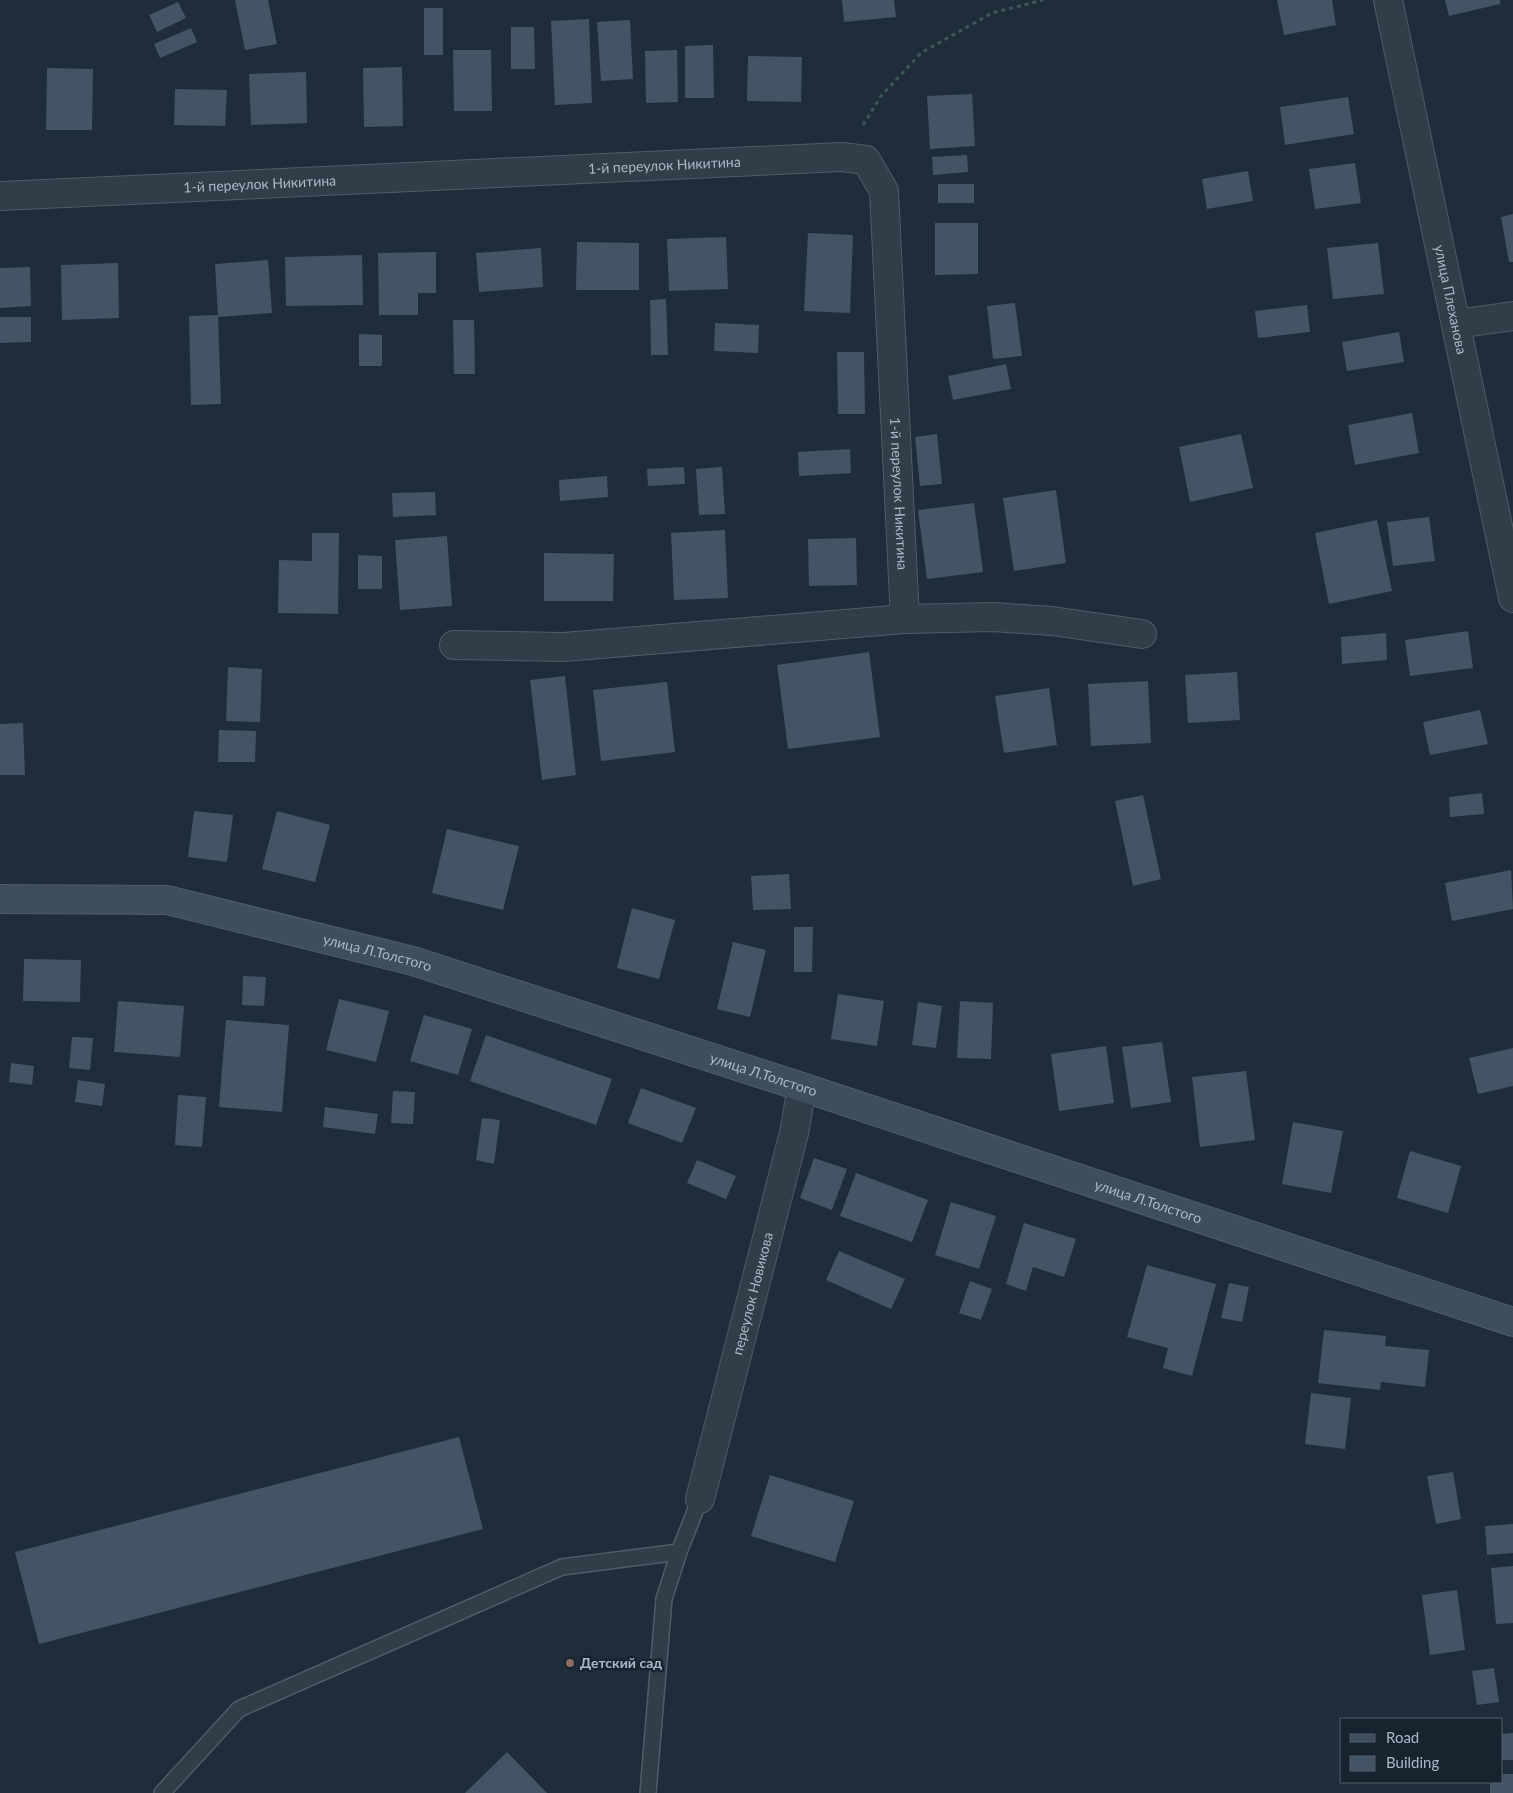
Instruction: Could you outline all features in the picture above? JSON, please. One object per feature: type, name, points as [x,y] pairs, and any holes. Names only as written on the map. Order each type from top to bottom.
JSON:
[{"type":"street","name":"улица Плеханова","points":[[1388,0],[1513,598]]},
{"type":"street","name":"1-й переулок Никитина","points":[[0,196],[842,157],[866,160],[884,191],[905,618]]},
{"type":"street","points":[[1456,324],[1513,316]]},
{"type":"street","points":[[454,645],[564,647],[905,618],[993,617],[1033,619],[1142,634]]},
{"type":"street","name":"улица Л.Толстого","points":[[0,899],[167,900],[413,961],[802,1087],[1513,1322]]},
{"type":"street","name":"переулок Новикова","points":[[700,1498],[794,1133],[802,1087]]},
{"type":"lane","points":[[648,1793],[664,1599],[679,1552],[700,1498]]},
{"type":"lane","points":[[162,1793],[239,1709],[562,1567],[679,1552]]},
{"type":"path","points":[[842,157],[881,96],[921,53],[992,13],[1043,0]]},
{"type":"building","points":[[235,0],[268,0],[277,44],[245,50]]},
{"type":"building","points":[[842,0],[894,0],[896,17],[844,22]]},
{"type":"building","points":[[1277,0],[1332,0],[1336,25],[1284,35]]},
{"type":"building","points":[[1445,0],[1500,0],[1500,4],[1449,16]]},
{"type":"building","points":[[178,2],[186,18],[157,32],[149,15]]},
{"type":"building","points":[[424,8],[443,8],[443,55],[424,55]]},
{"type":"building","points":[[589,19],[592,103],[555,105],[551,21]]},
{"type":"building","points":[[630,20],[633,79],[601,81],[597,22]]},
{"type":"building","points":[[511,27],[534,27],[535,69],[511,69]]},
{"type":"building","points":[[191,28],[197,42],[160,58],[154,44]]},
{"type":"building","points":[[713,45],[714,98],[685,98],[685,46]]},
{"type":"building","points":[[453,50],[491,50],[492,111],[454,111]]},
{"type":"building","points":[[677,50],[678,102],[646,103],[645,51]]},
{"type":"building","points":[[748,56],[802,57],[801,102],[747,101]]},
{"type":"building","points":[[402,67],[403,126],[364,127],[363,68]]},
{"type":"building","points":[[47,68],[93,69],[92,130],[46,130]]},
{"type":"building","points":[[306,72],[307,123],[251,125],[249,74]]},
{"type":"building","points":[[175,89],[227,90],[225,126],[174,125]]},
{"type":"building","points":[[972,94],[975,146],[930,149],[927,96]]},
{"type":"building","points":[[1348,97],[1354,134],[1285,145],[1280,107]]},
{"type":"building","points":[[967,155],[968,172],[933,175],[932,157]]},
{"type":"building","points":[[1355,163],[1361,203],[1315,209],[1309,169]]},
{"type":"building","points":[[1248,171],[1253,201],[1207,209],[1202,179]]},
{"type":"building","points":[[938,184],[974,184],[974,203],[938,203]]},
{"type":"building","points":[[1513,214],[1513,262],[1509,262],[1501,217]]},
{"type":"building","points":[[935,223],[978,223],[978,274],[935,275]]},
{"type":"building","points":[[808,233],[853,235],[850,313],[804,311]]},
{"type":"building","points":[[726,237],[728,289],[669,291],[667,239]]},
{"type":"building","points":[[577,242],[639,243],[639,290],[576,290]]},
{"type":"building","points":[[1378,243],[1384,294],[1333,299],[1327,248]]},
{"type":"building","points":[[541,248],[543,287],[479,292],[476,253]]},
{"type":"building","points":[[436,252],[436,293],[418,293],[418,315],[379,315],[378,253]]},
{"type":"building","points":[[362,255],[363,305],[286,306],[285,257]]},
{"type":"building","points":[[268,260],[272,313],[218,317],[221,404],[191,405],[189,316],[218,315],[215,264]]},
{"type":"building","points":[[118,263],[119,318],[62,320],[61,265]]},
{"type":"building","points":[[30,267],[31,306],[0,308],[0,268]]},
{"type":"building","points":[[666,299],[668,355],[651,355],[650,300]]},
{"type":"building","points":[[1015,303],[1022,356],[993,359],[987,306]]},
{"type":"building","points":[[1307,305],[1310,332],[1258,338],[1255,311]]},
{"type":"building","points":[[0,317],[31,317],[31,342],[0,343]]},
{"type":"building","points":[[453,320],[474,320],[475,374],[454,374]]},
{"type":"building","points":[[715,323],[759,325],[758,353],[714,351]]},
{"type":"building","points":[[1399,332],[1404,362],[1347,371],[1342,342]]},
{"type":"building","points":[[359,334],[382,335],[382,366],[359,366]]},
{"type":"building","points":[[837,352],[864,352],[865,414],[838,414]]},
{"type":"building","points":[[1006,364],[1011,389],[953,400],[948,376]]},
{"type":"building","points":[[1412,413],[1419,453],[1355,465],[1348,425]]},
{"type":"building","points":[[937,434],[942,484],[920,486],[915,437]]},
{"type":"building","points":[[1241,434],[1253,488],[1190,502],[1179,447]]},
{"type":"building","points":[[850,449],[851,473],[799,476],[798,452]]},
{"type":"building","points":[[684,467],[685,484],[648,486],[647,469]]},
{"type":"building","points":[[722,467],[725,514],[699,515],[696,469]]},
{"type":"building","points":[[607,476],[608,497],[560,501],[559,480]]},
{"type":"building","points":[[1056,490],[1066,563],[1014,571],[1003,498]]},
{"type":"building","points":[[435,492],[436,515],[393,517],[392,493]]},
{"type":"building","points":[[974,503],[983,572],[927,579],[918,510]]},
{"type":"building","points":[[1429,517],[1435,561],[1393,566],[1387,522]]},
{"type":"building","points":[[1377,520],[1392,591],[1329,604],[1315,533]]},
{"type":"building","points":[[725,530],[728,598],[674,600],[671,533]]},
{"type":"building","points":[[312,533],[339,533],[338,614],[278,613],[279,560],[312,561]]},
{"type":"building","points":[[447,536],[452,606],[400,610],[395,540]]},
{"type":"building","points":[[856,538],[857,585],[809,586],[808,539]]},
{"type":"building","points":[[544,553],[614,554],[613,601],[544,601]]},
{"type":"building","points":[[358,555],[382,556],[382,589],[358,589]]},
{"type":"building","points":[[1468,631],[1473,668],[1410,676],[1405,640]]},
{"type":"building","points":[[1386,633],[1387,660],[1342,664],[1341,637]]},
{"type":"building","points":[[869,652],[880,737],[788,749],[777,665]]},
{"type":"building","points":[[228,667],[262,669],[260,722],[226,721]]},
{"type":"building","points":[[1237,672],[1240,720],[1188,723],[1185,675]]},
{"type":"building","points":[[565,676],[576,775],[542,780],[530,680]]},
{"type":"building","points":[[1148,681],[1151,743],[1091,746],[1088,684]]},
{"type":"building","points":[[667,682],[675,752],[601,761],[593,690]]},
{"type":"building","points":[[1049,688],[1057,745],[1004,753],[995,696]]},
{"type":"building","points":[[1480,710],[1488,744],[1430,755],[1423,722]]},
{"type":"building","points":[[23,723],[25,775],[0,775],[0,724]]},
{"type":"building","points":[[219,730],[256,731],[255,762],[218,762]]},
{"type":"building","points":[[1482,793],[1484,814],[1450,817],[1449,797]]},
{"type":"building","points":[[1143,795],[1161,879],[1133,886],[1115,801]]},
{"type":"building","points":[[194,811],[233,815],[227,862],[188,857]]},
{"type":"building","points":[[277,811],[330,825],[315,882],[262,869]]},
{"type":"building","points":[[447,829],[519,846],[503,910],[432,893]]},
{"type":"building","points":[[1511,870],[1513,909],[1452,921],[1445,883]]},
{"type":"building","points":[[789,874],[791,909],[753,910],[751,876]]},
{"type":"building","points":[[632,908],[675,920],[659,979],[617,968]]},
{"type":"building","points":[[794,927],[813,927],[812,972],[794,972]]},
{"type":"building","points":[[733,942],[766,950],[750,1017],[717,1009]]},
{"type":"building","points":[[24,959],[81,960],[80,1002],[23,1001]]},
{"type":"building","points":[[243,976],[266,977],[264,1006],[242,1005]]},
{"type":"building","points":[[838,994],[884,1001],[877,1046],[831,1039]]},
{"type":"building","points":[[339,999],[389,1011],[376,1062],[326,1050]]},
{"type":"building","points":[[118,1001],[184,1006],[180,1057],[114,1052]]},
{"type":"building","points":[[960,1001],[993,1003],[991,1059],[957,1058]]},
{"type":"building","points":[[918,1002],[942,1006],[936,1048],[912,1045]]},
{"type":"building","points":[[424,1015],[472,1029],[458,1075],[410,1061]]},
{"type":"building","points":[[226,1020],[289,1025],[282,1112],[219,1107]]},
{"type":"building","points":[[486,1035],[612,1079],[596,1125],[470,1081]]},
{"type":"building","points":[[72,1037],[93,1038],[90,1070],[69,1068]]},
{"type":"building","points":[[1162,1042],[1171,1102],[1131,1108],[1122,1047]]},
{"type":"building","points":[[1106,1046],[1114,1103],[1059,1111],[1051,1054]]},
{"type":"building","points":[[1513,1048],[1513,1086],[1478,1094],[1469,1058]]},
{"type":"building","points":[[11,1063],[34,1066],[32,1085],[9,1082]]},
{"type":"building","points":[[1246,1071],[1255,1140],[1200,1147],[1192,1077]]},
{"type":"building","points":[[78,1080],[105,1084],[102,1106],[75,1102]]},
{"type":"building","points":[[641,1088],[696,1108],[682,1143],[628,1123]]},
{"type":"building","points":[[393,1091],[415,1092],[413,1124],[391,1123]]},
{"type":"building","points":[[178,1095],[206,1097],[202,1147],[175,1145]]},
{"type":"building","points":[[325,1107],[378,1114],[375,1134],[323,1127]]},
{"type":"building","points":[[482,1118],[500,1120],[494,1164],[476,1160]]},
{"type":"building","points":[[1293,1122],[1343,1131],[1331,1193],[1282,1184]]},
{"type":"building","points":[[1410,1151],[1461,1166],[1448,1213],[1397,1198]]},
{"type":"building","points":[[814,1158],[847,1169],[832,1210],[800,1198]]},
{"type":"building","points":[[697,1160],[736,1176],[726,1199],[687,1183]]},
{"type":"building","points":[[856,1173],[928,1200],[912,1242],[840,1216]]},
{"type":"building","points":[[951,1202],[996,1216],[979,1269],[935,1255]]},
{"type":"building","points":[[1024,1223],[1076,1239],[1064,1277],[1033,1267],[1026,1291],[1006,1284]]},
{"type":"building","points":[[839,1251],[905,1279],[891,1309],[826,1280]]},
{"type":"building","points":[[1147,1265],[1216,1284],[1192,1376],[1163,1368],[1168,1348],[1127,1337]]},
{"type":"building","points":[[970,1281],[992,1289],[981,1320],[959,1313]]},
{"type":"building","points":[[1229,1283],[1249,1287],[1242,1322],[1221,1318]]},
{"type":"building","points":[[1324,1330],[1386,1336],[1385,1346],[1429,1350],[1425,1387],[1381,1382],[1380,1390],[1318,1383]]},
{"type":"building","points":[[1311,1393],[1351,1398],[1345,1449],[1305,1444]]},
{"type":"building","points":[[459,1437],[483,1529],[39,1644],[15,1552]]},
{"type":"building","points":[[1453,1472],[1461,1519],[1436,1524],[1427,1476]]},
{"type":"building","points":[[770,1475],[854,1501],[835,1562],[751,1536]]},
{"type":"building","points":[[1513,1524],[1513,1553],[1487,1555],[1485,1526]]},
{"type":"building","points":[[1513,1566],[1513,1623],[1496,1624],[1491,1568]]},
{"type":"building","points":[[1457,1590],[1465,1650],[1430,1655],[1422,1595]]},
{"type":"building","points":[[1494,1668],[1499,1702],[1477,1705],[1472,1671]]},
{"type":"building","points":[[1513,1733],[1513,1760],[1503,1760],[1503,1734]]},
{"type":"building","points":[[507,1752],[547,1793],[465,1793]]},
{"type":"building","points":[[1503,1774],[1513,1774],[1513,1793],[1490,1793],[1490,1783],[1503,1783]]},
{"type":"place","name":"Детский сад","points":[[570,1663]]}]
